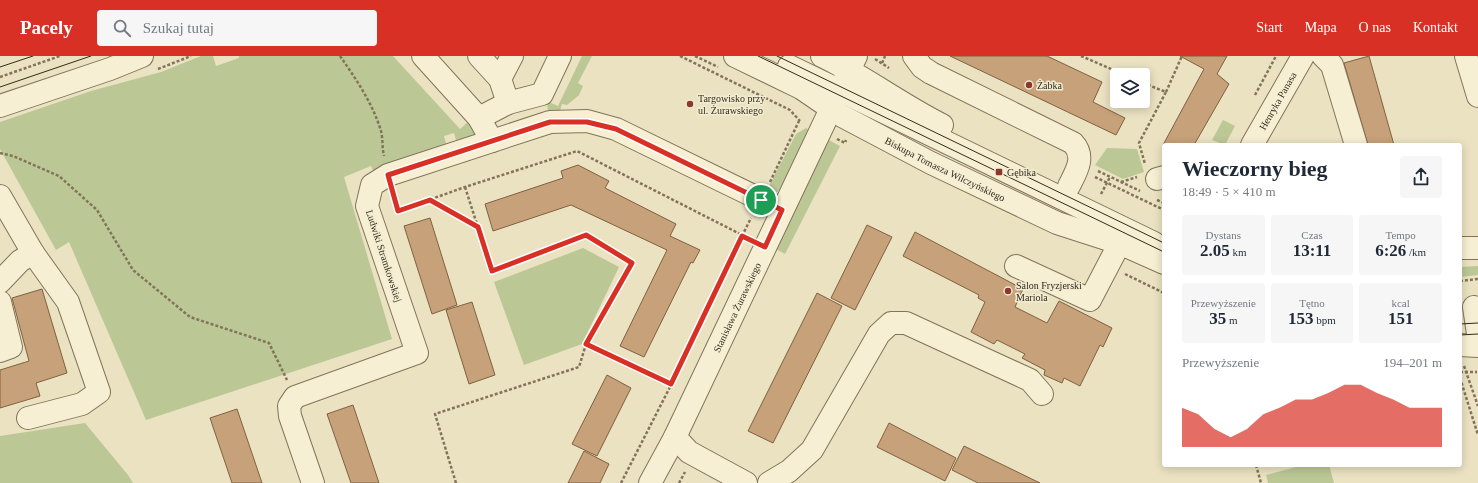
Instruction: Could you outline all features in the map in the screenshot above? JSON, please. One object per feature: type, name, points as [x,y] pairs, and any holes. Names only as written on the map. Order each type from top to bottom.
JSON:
[{"type":"street","points":[[0,106],[110,69],[142,56]]},
{"type":"street","points":[[423,56],[479,118],[492,141]]},
{"type":"street","points":[[479,56],[500,79],[508,103]]},
{"type":"street","points":[[500,79],[512,56]]},
{"type":"street","points":[[479,118],[508,103],[542,94],[560,56]]},
{"type":"street","name":"Biskupa Tomasza Wilczyńskiego","points":[[735,56],[801,88],[835,100],[931,163],[1057,223],[1162,232]]},
{"type":"street","points":[[768,56],[835,100]]},
{"type":"street","name":"Biskupa Tomasza Wilczyńskiego","points":[[822,56],[853,63],[924,116],[1069,186],[1126,230],[1162,261]]},
{"type":"street","points":[[914,56],[922,67],[931,74],[1073,143],[1079,151],[1080,161],[1069,186]]},
{"type":"street","name":"Henryka Panasa","points":[[1253,143],[1303,56]]},
{"type":"street","points":[[1323,56],[1332,65],[1355,143]]},
{"type":"street","points":[[1466,56],[1478,96]]},
{"type":"street","name":"Stanisława Żurawskiego","points":[[650,483],[675,437],[853,63]]},
{"type":"street","name":"Ludwiki Stramkowskiej","points":[[295,397],[417,353],[367,206],[372,185],[388,175],[550,122],[587,122],[616,129],[782,210]]},
{"type":"street","points":[[0,196],[33,253],[68,302],[99,392],[82,404],[28,418]]},
{"type":"street","points":[[1016,266],[1090,300],[1126,230],[1162,246]]},
{"type":"street","points":[[1462,248],[1478,248]]},
{"type":"street","points":[[0,282],[20,261],[33,253]]},
{"type":"street","points":[[0,302],[11,348],[0,351]]},
{"type":"street","points":[[1462,355],[1474,333],[1471,307]]},
{"type":"street","points":[[769,483],[789,471],[812,450],[879,334],[891,323],[906,323],[1030,380],[1042,394]]},
{"type":"street","points":[[295,397],[289,406],[290,416],[313,483]]},
{"type":"street","points":[[675,437],[689,452],[746,483]]},
{"type":"path","points":[[0,77],[60,56]]},
{"type":"path","points":[[340,56],[359,83],[376,115],[382,133],[383,150],[388,175],[398,211],[577,151],[765,247]]},
{"type":"path","points":[[680,56],[790,110],[798,117],[799,120],[805,123]]},
{"type":"path","points":[[882,63],[885,56]]},
{"type":"path","points":[[1081,56],[1110,69]]},
{"type":"path","points":[[1155,183],[1139,143],[1166,92],[1182,56]]},
{"type":"path","points":[[1252,102],[1276,56]]},
{"type":"path","points":[[1150,86],[1166,92]]},
{"type":"path","points":[[621,483],[671,384],[799,120]]},
{"type":"path","points":[[0,153],[13,156],[59,176],[98,210],[133,270],[190,317],[269,343],[295,397]]},
{"type":"path","points":[[1100,197],[1110,177]]},
{"type":"path","points":[[456,483],[435,414],[579,367],[586,344],[632,263],[586,235],[492,271],[466,187]]},
{"type":"path","points":[[430,200],[478,227]]},
{"type":"path","points":[[1462,281],[1478,279]]},
{"type":"path","points":[[586,344],[671,384]]},
{"type":"path","points":[[1462,355],[1466,372],[1478,406]]},
{"type":"path","points":[[1462,372],[1477,372]]},
{"type":"path","points":[[1462,384],[1478,434]]},
{"type":"path","points":[[1257,467],[1261,483]]},
{"type":"green space","points":[[201,56],[213,56],[216,66],[239,58],[239,56],[393,56],[460,129],[470,120],[477,129],[477,137],[458,147],[454,133],[444,136],[448,150],[374,173],[371,166],[344,177],[392,339],[146,420],[69,242],[56,250],[0,149],[0,122],[91,91],[161,72]]},
{"type":"green space","points":[[582,56],[592,56],[578,83],[583,86],[579,95],[567,105],[562,104],[559,114],[548,112],[547,101],[558,106]]},
{"type":"green space","points":[[1223,120],[1235,126],[1226,143],[1220,143],[1212,140]]},
{"type":"green space","points":[[806,128],[809,130],[782,187],[777,192],[766,192],[796,134]]},
{"type":"green space","points":[[827,139],[840,146],[785,254],[772,247]]},
{"type":"green space","points":[[1107,148],[1137,149],[1144,172],[1123,179],[1095,165]]},
{"type":"green space","points":[[583,248],[619,267],[582,344],[524,365],[494,282]]},
{"type":"green space","points":[[1478,266],[1478,275],[1462,277],[1462,267]]},
{"type":"green space","points":[[85,423],[133,483],[0,483],[0,436]]},
{"type":"green space","points":[[1296,467],[1330,467],[1334,483],[1268,483],[1266,475]]},
{"type":"building","points":[[950,56],[1047,56],[1102,82],[1093,102],[1125,118],[1116,135]]},
{"type":"building","points":[[1180,56],[1227,56],[1217,74],[1229,84],[1195,143],[1164,143],[1204,69]]},
{"type":"building","points":[[1369,56],[1393,143],[1367,143],[1344,63]]},
{"type":"building","points":[[578,165],[609,181],[605,188],[676,224],[670,236],[700,250],[693,263],[691,262],[644,357],[620,346],[667,250],[571,205],[493,231],[485,204],[563,178],[561,171]]},
{"type":"building","points":[[430,218],[457,305],[432,314],[404,226]]},
{"type":"building","points":[[867,225],[892,237],[855,310],[831,298]]},
{"type":"building","points":[[915,232],[1023,289],[1015,307],[1047,323],[1059,301],[1112,328],[1103,347],[1100,345],[1080,386],[1064,378],[1062,383],[1044,375],[1045,370],[1022,358],[1025,354],[997,340],[994,344],[971,332],[985,302],[978,298],[979,295],[903,256]]},
{"type":"building","points":[[42,289],[67,373],[36,383],[40,396],[0,408],[0,370],[29,361],[12,298]]},
{"type":"building","points":[[817,293],[842,306],[773,443],[748,431]]},
{"type":"building","points":[[472,302],[495,375],[469,384],[446,310]]},
{"type":"building","points":[[607,375],[631,388],[597,456],[572,444]]},
{"type":"building","points":[[353,405],[379,483],[351,483],[327,414]]},
{"type":"building","points":[[237,409],[262,483],[232,483],[210,418]]},
{"type":"building","points":[[889,423],[956,458],[945,481],[877,447]]},
{"type":"building","points":[[964,446],[1040,483],[978,483],[952,470]]},
{"type":"building","points":[[584,451],[609,464],[600,483],[568,483]]},
{"type":"tram line","points":[[0,67],[33,56]]},
{"type":"tram line","points":[[0,87],[91,56]]},
{"type":"tram line","points":[[758,56],[1162,251]]},
{"type":"tram line","points":[[777,56],[1162,242]]},
{"type":"tram line","points":[[1462,324],[1478,323]]},
{"type":"tram line","points":[[1462,335],[1478,334]]},
{"type":"place","name":"Żabka","points":[[1029,85]]},
{"type":"place","name":"Targowisko przy ul. Żurawskiego","points":[[690,104]]},
{"type":"place","name":"Gębika","points":[[999,172]]},
{"type":"place","name":"Salon Fryzjerski Mariola","points":[[1008,291]]},
{"type":"route","points":[[550,122],[587,122],[616,129],[761,200],[782,210],[765,247],[742,236],[700,320],[671,384],[586,344],[632,263],[586,235],[492,271],[478,227],[430,200],[398,211],[388,175],[550,122]]}]
